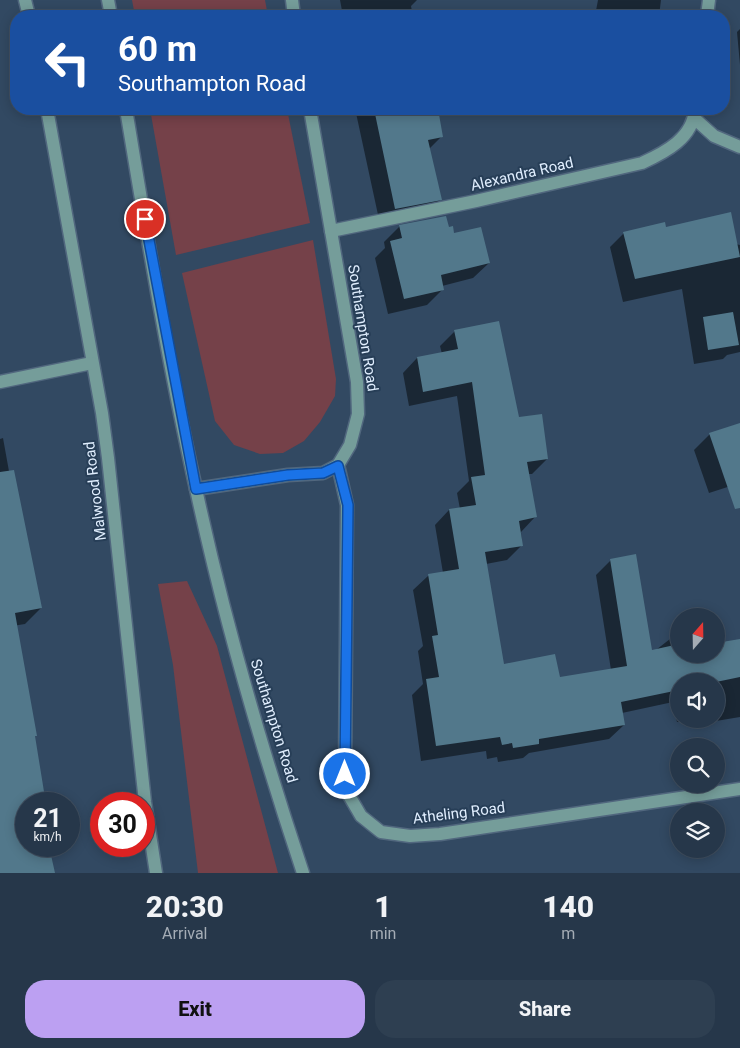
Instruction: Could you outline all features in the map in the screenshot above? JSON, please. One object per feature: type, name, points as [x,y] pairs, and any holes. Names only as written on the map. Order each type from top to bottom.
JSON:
[{"type":"street","name":"Malwood Road","points":[[47,115],[108,458],[145,802],[156,873]]},
{"type":"street","name":"Southampton Road","points":[[127,115],[154,274],[196,489],[244,683],[303,873]]},
{"type":"street","name":"Southampton Road","points":[[311,115],[357,382],[358,414],[350,444],[338,466]]},
{"type":"street","name":"Alexandra Road","points":[[331,231],[476,201],[642,163],[660,155],[682,140],[694,115]]},
{"type":"street","points":[[695,115],[714,136],[740,147]]},
{"type":"street","points":[[0,382],[92,363]]},
{"type":"street","points":[[196,489],[288,475],[323,473],[338,466]]},
{"type":"street","name":"Atheling Road","points":[[338,466],[348,505],[345,774],[347,792],[360,816],[381,832],[410,836],[440,834],[740,789]]},
{"type":"shaded area","points":[[132,0],[265,0],[267,10],[134,10]]},
{"type":"shaded area","points":[[151,115],[288,115],[310,223],[176,255]]},
{"type":"shaded area","points":[[313,240],[336,379],[335,396],[320,422],[304,441],[283,453],[260,454],[234,445],[215,421],[182,273]]},
{"type":"shaded area","points":[[187,581],[217,646],[278,873],[198,873],[173,665],[158,584]]},
{"type":"building","points":[[375,115],[439,115],[443,137],[428,140],[442,200],[395,209]]},
{"type":"building","points":[[731,212],[740,257],[635,279],[623,232],[665,222],[666,227]]},
{"type":"building","points":[[446,216],[449,227],[453,226],[454,233],[481,227],[490,263],[441,275],[444,290],[404,299],[390,241],[402,238],[399,225]]},
{"type":"building","points":[[733,312],[739,345],[708,350],[703,317]]},
{"type":"building","points":[[499,321],[519,417],[542,414],[548,459],[527,462],[537,517],[519,521],[523,546],[485,552],[504,664],[555,654],[560,677],[627,666],[610,559],[636,554],[652,650],[670,646],[670,663],[725,663],[725,642],[740,639],[740,677],[725,680],[725,673],[670,673],[670,692],[621,702],[625,725],[539,739],[539,744],[513,748],[512,743],[502,745],[500,737],[436,746],[426,679],[439,677],[432,636],[438,635],[428,574],[459,569],[449,509],[476,505],[471,477],[485,475],[472,382],[423,392],[417,357],[458,349],[454,330]]},
{"type":"building","points":[[740,423],[740,508],[735,509],[709,433]]},
{"type":"building","points":[[14,470],[42,608],[15,613],[37,736],[35,736],[44,792],[15,792],[15,857],[51,857],[55,873],[0,873],[0,472]]},
{"type":"route","points":[[145,219],[196,489],[288,475],[323,473],[338,466],[348,505],[345,638],[345,774]]}]
